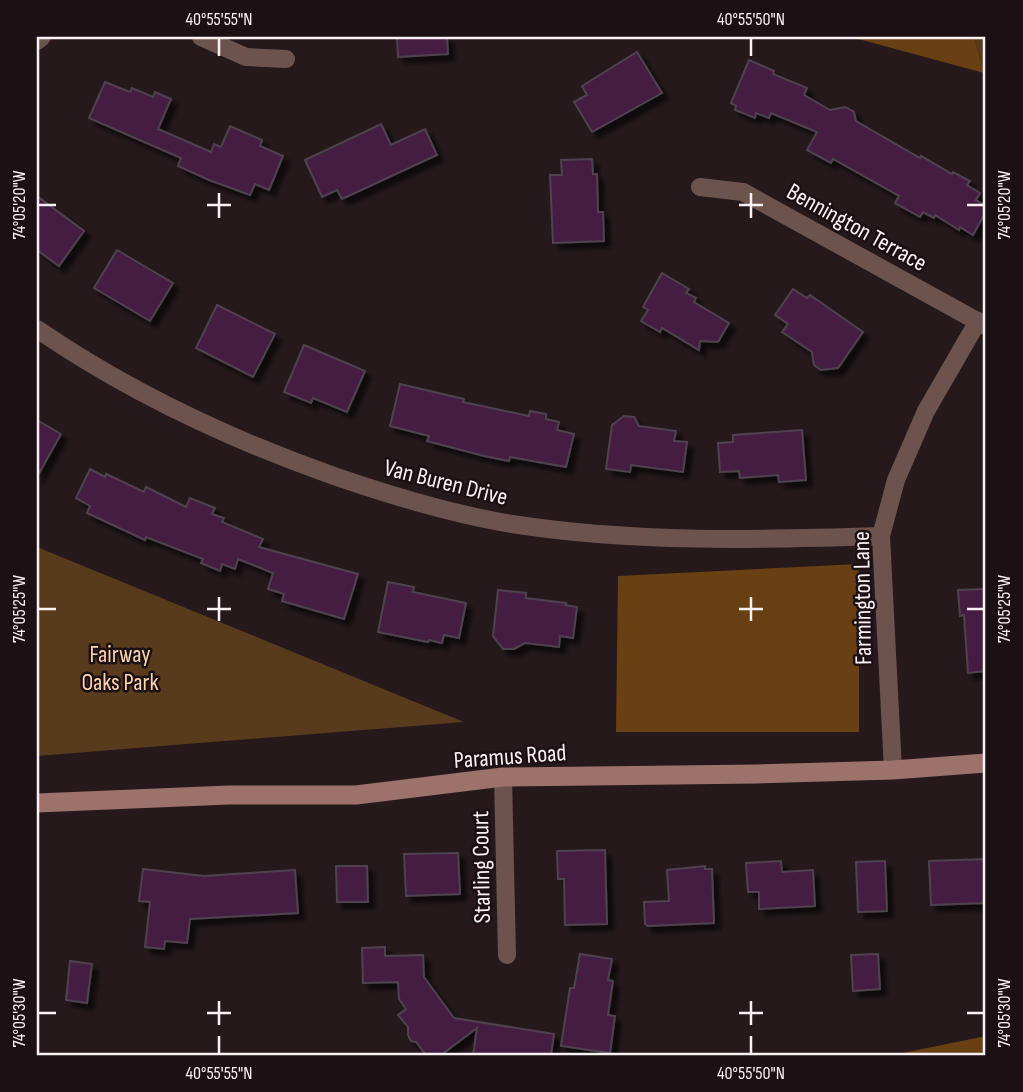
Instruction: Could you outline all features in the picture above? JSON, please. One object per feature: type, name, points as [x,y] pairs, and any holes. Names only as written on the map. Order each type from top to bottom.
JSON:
[{"type":"main road","name":"Paramus Road","points":[[37,803],[229,794],[356,795],[503,777],[893,769],[986,763]]},
{"type":"street","points":[[37,41],[42,37]]},
{"type":"street","points":[[201,37],[246,57],[286,59]]},
{"type":"street","name":"Bennington Terrace","points":[[700,187],[743,192],[982,324]]},
{"type":"street","name":"Farmington Lane","points":[[893,769],[881,536],[896,480],[926,411],[982,324]]},
{"type":"street","name":"Van Buren Drive","points":[[37,329],[117,380],[204,425],[283,458],[375,490],[448,511],[539,527],[674,539],[768,540],[881,536]]},
{"type":"street","name":"Starling Court","points":[[503,777],[507,955]]},
{"type":"green space","points":[[974,37],[986,37],[986,74],[984,73]]},
{"type":"green space","name":"Fairway Oaks Park","points":[[37,547],[464,722],[37,756]]},
{"type":"shaded area","points":[[851,37],[974,37],[984,73]]},
{"type":"shaded area","points":[[859,564],[859,732],[616,732],[618,576]]},
{"type":"shaded area","points":[[986,1036],[986,1055],[893,1055]]},
{"type":"building","points":[[397,37],[447,37],[448,54],[398,57]]},
{"type":"building","points":[[637,52],[662,93],[592,132],[574,102],[587,95],[582,86]]},
{"type":"building","points":[[749,60],[774,71],[773,74],[807,88],[804,95],[830,110],[845,107],[854,112],[856,121],[920,158],[921,156],[970,181],[967,185],[980,193],[976,200],[986,206],[973,235],[935,215],[934,218],[923,212],[920,217],[895,203],[899,196],[833,159],[831,163],[807,150],[817,132],[771,113],[769,118],[756,113],[755,118],[735,110],[736,106],[731,103]]},
{"type":"building","points":[[105,82],[130,92],[132,88],[153,97],[155,92],[171,99],[158,129],[211,152],[214,144],[221,147],[230,126],[262,140],[260,146],[283,156],[269,190],[255,184],[250,195],[209,180],[178,166],[181,158],[89,118]]},
{"type":"building","points":[[381,124],[391,145],[425,129],[437,155],[342,199],[337,190],[322,197],[305,160]]},
{"type":"building","points":[[592,159],[593,174],[597,174],[598,212],[603,212],[604,241],[553,243],[550,175],[562,175],[561,160]]},
{"type":"building","points":[[37,196],[84,231],[59,266],[37,250]]},
{"type":"building","points":[[117,250],[173,283],[150,321],[94,288]]},
{"type":"building","points":[[662,273],[689,289],[686,293],[696,298],[694,302],[729,323],[718,342],[700,341],[699,350],[662,328],[660,332],[641,321],[648,310],[643,307]]},
{"type":"building","points":[[793,289],[807,298],[810,295],[863,332],[838,368],[821,370],[814,365],[812,352],[782,332],[788,324],[775,315]]},
{"type":"building","points":[[217,305],[275,334],[253,377],[196,348]]},
{"type":"building","points":[[304,345],[365,371],[347,412],[313,398],[311,403],[284,392]]},
{"type":"building","points":[[400,384],[464,399],[463,402],[529,416],[530,411],[546,414],[546,419],[559,422],[557,430],[574,434],[566,467],[510,457],[509,461],[484,456],[427,441],[429,436],[390,426]]},
{"type":"building","points":[[624,416],[634,417],[639,426],[676,431],[674,441],[687,442],[683,472],[631,465],[630,472],[606,469],[612,425]]},
{"type":"building","points":[[37,420],[61,434],[37,477]]},
{"type":"building","points":[[802,430],[806,480],[779,482],[778,475],[740,478],[739,471],[720,472],[718,443],[733,442],[733,435]]},
{"type":"building","points":[[90,469],[144,492],[146,487],[186,507],[190,498],[215,508],[212,514],[224,518],[222,522],[263,539],[259,547],[358,574],[344,619],[282,601],[284,594],[268,589],[273,573],[238,559],[235,569],[222,564],[220,571],[201,563],[203,559],[146,537],[145,540],[87,513],[90,506],[76,498]]},
{"type":"building","points":[[388,582],[414,587],[413,592],[466,603],[459,638],[444,635],[442,643],[428,642],[378,632]]},
{"type":"building","points":[[986,589],[986,671],[968,673],[964,615],[960,616],[958,590]]},
{"type":"building","points":[[498,590],[526,593],[526,598],[577,607],[573,638],[560,636],[559,647],[525,643],[514,649],[503,649],[493,636]]},
{"type":"building","points":[[605,850],[607,924],[565,925],[564,879],[558,879],[557,851]]},
{"type":"building","points":[[458,853],[460,894],[406,896],[404,854]]},
{"type":"building","points":[[986,859],[986,903],[931,905],[929,861]]},
{"type":"building","points":[[781,861],[782,872],[813,870],[815,906],[759,909],[759,892],[748,892],[746,863]]},
{"type":"building","points":[[885,861],[887,911],[858,912],[856,862]]},
{"type":"building","points":[[336,866],[367,866],[368,902],[337,902]]},
{"type":"building","points":[[705,866],[705,869],[712,869],[714,923],[645,924],[644,902],[669,901],[667,870]]},
{"type":"building","points":[[143,869],[204,876],[295,870],[298,913],[190,919],[187,943],[165,941],[164,949],[145,947],[150,902],[139,901]]},
{"type":"building","points":[[385,947],[385,956],[423,955],[424,977],[454,1018],[554,1034],[551,1055],[473,1055],[477,1028],[441,1055],[426,1055],[416,1042],[411,1041],[408,1027],[398,1015],[406,1009],[399,999],[398,982],[363,983],[362,948]]},
{"type":"building","points":[[580,954],[612,959],[608,980],[613,981],[608,1015],[615,1016],[610,1053],[561,1046],[570,988],[574,988]]},
{"type":"building","points":[[878,954],[880,989],[853,991],[851,955]]},
{"type":"building","points":[[70,961],[92,964],[87,1003],[66,1000]]}]
